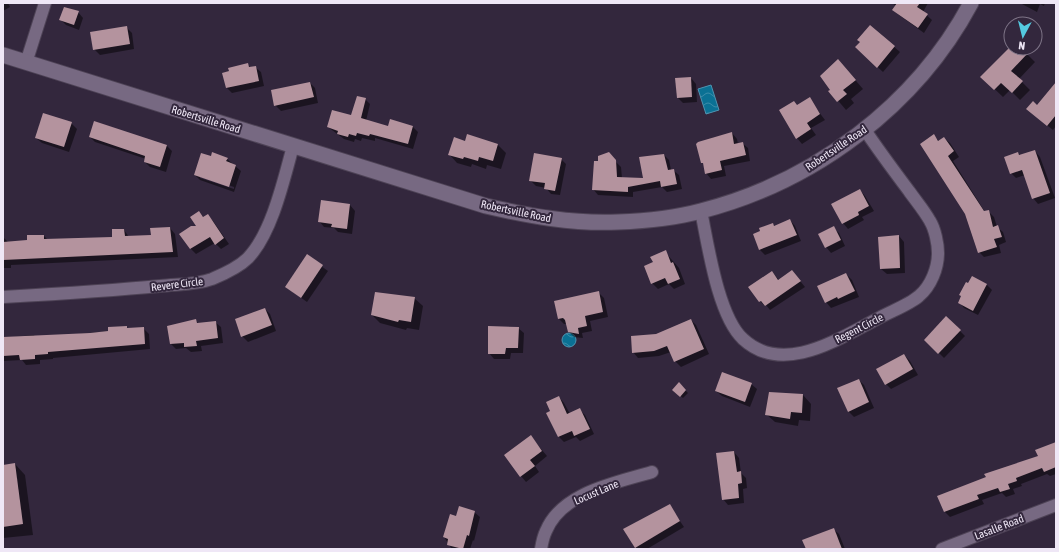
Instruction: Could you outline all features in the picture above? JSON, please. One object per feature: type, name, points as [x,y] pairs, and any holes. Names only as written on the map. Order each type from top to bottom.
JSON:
[{"type":"street","points":[[26,63],[45,3]]},
{"type":"street","name":"Robertsville Road","points":[[3,55],[486,206],[546,219],[617,222],[657,219],[701,211],[765,190],[814,165],[864,130],[907,90],[930,65],[971,3]]},
{"type":"street","name":"Regent Circle","points":[[701,211],[724,308],[732,326],[744,339],[760,350],[776,354],[797,354],[816,349],[837,340],[919,296],[930,282],[937,266],[938,252],[931,221],[864,130]]},
{"type":"street","name":"Revere Circle","points":[[3,297],[129,289],[198,282],[211,280],[238,266],[248,257],[262,238],[281,188],[294,146]]},
{"type":"street","name":"Locust Lane","points":[[541,549],[546,530],[558,512],[575,499],[604,487],[652,472]]},
{"type":"street","name":"Lasalle Road","points":[[942,549],[1056,505]]},
{"type":"water","points":[[711,85],[719,110],[706,114],[698,89]]},
{"type":"water","points":[[566,333],[572,333],[576,337],[576,343],[572,347],[566,347],[562,343],[562,337]]},
{"type":"building","points":[[897,3],[920,3],[917,7],[928,14],[918,28],[892,10]]},
{"type":"building","points":[[64,7],[79,11],[74,25],[59,20]]},
{"type":"building","points":[[870,25],[895,46],[877,68],[855,47],[860,42],[857,40]]},
{"type":"building","points":[[127,26],[130,44],[93,50],[90,32]]},
{"type":"building","points":[[1003,54],[1003,56],[1025,56],[1011,71],[1023,81],[1012,93],[1001,83],[994,90],[980,77]]},
{"type":"building","points":[[838,59],[856,80],[843,90],[847,94],[837,102],[828,91],[830,90],[820,76]]},
{"type":"building","points":[[248,63],[249,67],[256,66],[259,81],[226,88],[222,73],[229,71],[228,68]]},
{"type":"building","points":[[691,77],[692,97],[677,98],[675,78]]},
{"type":"building","points":[[310,82],[314,97],[274,106],[271,90]]},
{"type":"building","points":[[1056,82],[1056,115],[1047,126],[1026,109],[1033,101],[1037,105]]},
{"type":"building","points":[[357,96],[366,98],[361,118],[388,126],[390,119],[413,126],[408,144],[370,134],[369,136],[357,133],[356,136],[349,134],[348,137],[337,134],[338,131],[327,127],[332,110],[351,115]]},
{"type":"building","points":[[810,97],[820,114],[807,123],[811,129],[796,139],[779,110],[794,101],[797,105]]},
{"type":"building","points":[[43,113],[72,122],[64,147],[35,138]]},
{"type":"building","points":[[94,121],[167,145],[160,167],[144,162],[145,156],[89,137]]},
{"type":"building","points":[[732,132],[734,144],[743,142],[746,155],[720,161],[722,170],[705,174],[703,163],[701,163],[696,144],[698,142]]},
{"type":"building","points":[[467,134],[498,144],[493,161],[479,157],[478,161],[448,155],[454,137],[465,141]]},
{"type":"building","points":[[934,134],[938,141],[944,137],[954,151],[948,156],[984,211],[989,210],[993,227],[998,225],[1002,237],[994,239],[997,247],[978,253],[965,214],[920,144]]},
{"type":"building","points":[[1035,150],[1050,193],[1032,199],[1022,170],[1010,174],[1004,157],[1018,152],[1019,155]]},
{"type":"building","points":[[212,152],[228,158],[226,161],[236,165],[229,187],[194,175],[201,153],[211,156]]},
{"type":"building","points":[[609,152],[616,160],[617,177],[643,178],[639,157],[664,154],[668,170],[674,169],[677,184],[661,187],[660,181],[628,187],[628,192],[592,190],[594,161],[598,161],[598,156]]},
{"type":"building","points":[[534,153],[562,158],[555,191],[544,189],[545,183],[529,181]]},
{"type":"building","points":[[860,189],[869,206],[858,212],[859,215],[842,224],[831,204]]},
{"type":"building","points":[[321,200],[350,204],[347,229],[331,227],[332,224],[318,222]]},
{"type":"building","points":[[199,211],[203,217],[208,214],[224,238],[215,245],[210,237],[190,249],[179,234],[191,226],[196,226],[190,217]]},
{"type":"building","points":[[790,219],[797,235],[759,250],[753,234],[760,231],[759,228],[773,223],[774,226]]},
{"type":"building","points":[[834,226],[841,240],[825,248],[818,234]]},
{"type":"building","points":[[170,227],[173,252],[3,260],[3,242],[27,240],[27,235],[44,235],[44,239],[112,237],[112,229],[124,229],[125,236],[151,235],[150,228]]},
{"type":"building","points":[[899,235],[900,268],[880,269],[878,237]]},
{"type":"building","points":[[666,250],[680,279],[668,284],[665,278],[651,284],[644,266],[653,262],[650,257]]},
{"type":"building","points":[[307,254],[323,265],[301,298],[285,287]]},
{"type":"building","points":[[792,270],[801,281],[765,306],[761,301],[759,302],[748,287],[772,271],[778,280]]},
{"type":"building","points":[[846,273],[855,291],[825,303],[817,286]]},
{"type":"building","points":[[972,276],[987,284],[973,311],[958,303],[961,296],[959,295],[966,282],[968,283]]},
{"type":"building","points":[[599,291],[603,312],[585,316],[587,326],[578,328],[579,334],[568,332],[565,320],[563,318],[558,319],[554,301]]},
{"type":"building","points":[[375,292],[415,297],[411,322],[399,320],[398,322],[371,315]]},
{"type":"building","points":[[265,308],[272,325],[241,337],[235,319]]},
{"type":"building","points":[[946,316],[961,330],[938,354],[924,340]]},
{"type":"building","points":[[196,319],[197,323],[216,321],[218,338],[196,341],[197,346],[184,347],[184,343],[170,344],[167,326]]},
{"type":"building","points":[[691,319],[704,349],[674,362],[667,346],[654,351],[632,353],[631,336],[656,334]]},
{"type":"building","points":[[127,326],[127,328],[144,327],[145,344],[48,352],[48,354],[35,355],[35,359],[20,360],[19,355],[3,356],[3,337],[90,333],[108,331],[108,327]]},
{"type":"building","points":[[488,326],[519,327],[518,348],[506,348],[505,354],[488,354]]},
{"type":"building","points":[[904,354],[913,369],[885,385],[876,369]]},
{"type":"building","points":[[722,372],[752,383],[745,402],[715,391]]},
{"type":"building","points":[[859,379],[869,402],[848,412],[837,388]]},
{"type":"building","points":[[679,382],[686,390],[680,397],[672,390]]},
{"type":"building","points":[[769,392],[803,394],[802,413],[791,412],[790,419],[765,415]]},
{"type":"building","points":[[559,396],[567,414],[580,408],[590,429],[574,436],[572,431],[558,437],[546,413],[550,411],[546,402]]},
{"type":"building","points":[[531,435],[542,451],[530,460],[535,466],[520,477],[504,455]]},
{"type":"building","points":[[1056,442],[1056,467],[1044,472],[1042,468],[1016,478],[1017,481],[1008,484],[1010,489],[1000,492],[998,488],[977,495],[979,499],[944,512],[937,496],[986,477],[984,474],[1038,456],[1035,450]]},
{"type":"building","points":[[734,451],[737,472],[741,471],[742,483],[738,484],[739,498],[722,500],[716,453]]},
{"type":"building","points":[[15,463],[23,524],[3,527],[3,465]]},
{"type":"building","points":[[670,504],[680,521],[635,548],[623,529]]},
{"type":"building","points":[[459,506],[475,511],[469,536],[467,535],[463,549],[447,545],[448,539],[443,537],[450,514],[456,516]]},
{"type":"building","points":[[834,528],[842,549],[806,549],[802,540]]}]
